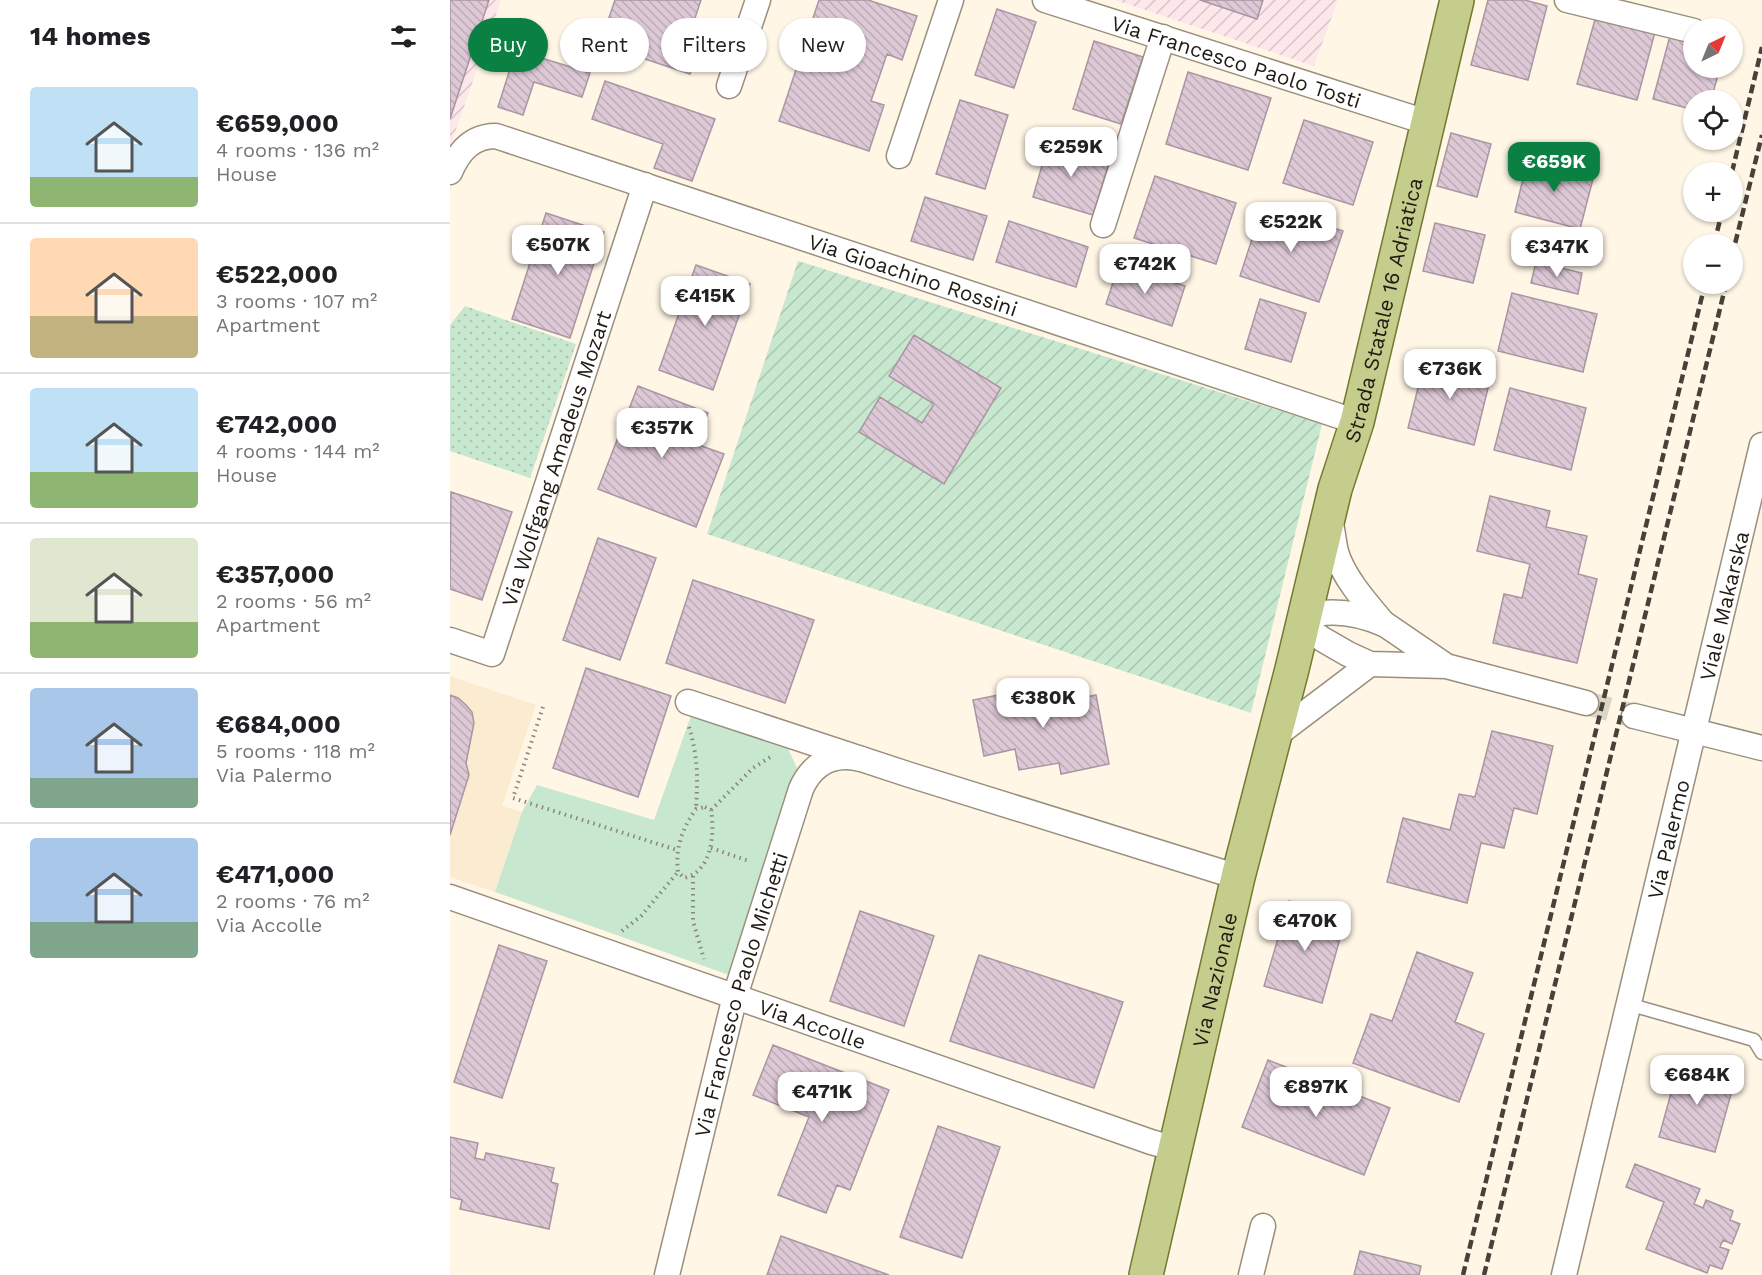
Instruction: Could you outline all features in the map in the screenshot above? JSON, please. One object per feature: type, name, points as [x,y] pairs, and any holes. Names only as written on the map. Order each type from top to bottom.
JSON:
[{"type":"main road","name":"Strada Statale 16 Adriatica","points":[[1304,617],[1330,513],[1357,422],[1426,122],[1457,0]]},
{"type":"main road","name":"Via Nazionale","points":[[1146,1275],[1238,877],[1304,617]]},
{"type":"street","points":[[729,86],[758,0]]},
{"type":"street","points":[[899,156],[951,0]]},
{"type":"street","name":"Via Francesco Paolo Tosti","points":[[1046,0],[1426,122]]},
{"type":"street","points":[[1567,0],[1683,28]]},
{"type":"street","points":[[1103,225],[1163,37]]},
{"type":"street","name":"Via Gioachino Rossini","points":[[450,172],[460,153],[471,143],[485,137],[496,136],[1357,422]]},
{"type":"street","name":"Via Wolfgang Amadeus Mozart","points":[[450,640],[492,654],[645,184]]},
{"type":"street","name":"Viale Makarska","points":[[1692,732],[1762,445]]},
{"type":"street","points":[[1330,513],[1336,554],[1360,596],[1386,626]]},
{"type":"street","points":[[1446,666],[1386,626],[1363,617],[1338,612],[1320,612],[1304,617],[1315,634],[1322,639],[1370,664],[1446,666],[1586,703]]},
{"type":"street","points":[[1275,736],[1370,664]]},
{"type":"street","points":[[688,714],[861,759],[1238,877]]},
{"type":"street","points":[[1634,716],[1762,748]]},
{"type":"street","name":"Via Palermo","points":[[1564,1275],[1692,732]]},
{"type":"street","name":"Via Francesco Paolo Michetti","points":[[667,1275],[735,996],[804,782],[812,770],[826,760],[844,757],[861,759]]},
{"type":"street","name":"Via Accolle","points":[[450,897],[1176,1149]]},
{"type":"street","points":[[1251,1275],[1263,1226]]},
{"type":"lane","points":[[1628,1004],[1754,1040],[1761,1058]]},
{"type":"path","points":[[543,707],[513,798],[677,850]]},
{"type":"path","points":[[688,714],[699,772],[696,809],[677,850],[678,872],[684,878],[693,876],[701,867],[711,848],[713,821],[711,810]]},
{"type":"path","points":[[711,810],[753,768],[780,751]]},
{"type":"path","points":[[696,809],[705,807],[711,810]]},
{"type":"path","points":[[711,848],[750,861]]},
{"type":"path","points":[[619,933],[640,916],[678,872]]},
{"type":"path","points":[[693,876],[693,921],[705,961]]},
{"type":"shaded area","points":[[450,0],[501,0],[495,18],[468,18],[468,72],[476,72],[450,147]]},
{"type":"shaded area","points":[[1115,0],[1338,0],[1314,66]]},
{"type":"shaded area","points":[[450,676],[536,705],[502,806],[522,812],[495,892],[450,877]]},
{"type":"green space","points":[[798,261],[1322,424],[1251,713],[707,534]]},
{"type":"green space","points":[[465,306],[576,344],[530,478],[450,451],[450,325]]},
{"type":"green space","points":[[693,710],[785,742],[797,768],[729,975],[495,892],[522,812],[537,785],[654,820]]},
{"type":"building","points":[[450,0],[489,0],[483,18],[468,18],[468,64],[450,119]]},
{"type":"building","points":[[615,0],[701,0],[695,18],[661,18],[661,64],[649,60],[649,18],[609,18]]},
{"type":"building","points":[[819,0],[868,0],[917,16],[902,60],[887,54],[871,101],[884,105],[869,151],[779,121],[795,72],[866,72],[866,18],[813,18]]},
{"type":"building","points":[[1200,0],[1263,0],[1257,19]]},
{"type":"building","points":[[1488,0],[1525,0],[1547,6],[1528,80],[1471,65]]},
{"type":"building","points":[[997,9],[1036,22],[1014,88],[975,75]]},
{"type":"building","points":[[1596,16],[1655,32],[1637,100],[1577,84]]},
{"type":"building","points":[[1670,36],[1683,39],[1683,78],[1717,78],[1714,90],[1683,90],[1683,107],[1653,99]]},
{"type":"building","points":[[1094,41],[1143,57],[1121,124],[1073,109]]},
{"type":"building","points":[[548,60],[560,64],[560,72],[590,73],[582,97],[534,82],[523,115],[498,107],[509,72],[548,72]]},
{"type":"building","points":[[1188,72],[1271,98],[1248,170],[1166,144]]},
{"type":"building","points":[[605,81],[715,119],[692,181],[654,168],[663,144],[592,119]]},
{"type":"building","points":[[960,100],[1008,115],[985,189],[936,174]]},
{"type":"building","points":[[1304,120],[1373,142],[1353,205],[1283,183]]},
{"type":"building","points":[[1451,133],[1491,144],[1477,197],[1437,186]]},
{"type":"building","points":[[1049,141],[1110,159],[1093,215],[1033,197]]},
{"type":"building","points":[[1528,158],[1594,175],[1580,229],[1515,212]]},
{"type":"building","points":[[1155,176],[1236,203],[1216,264],[1134,238]]},
{"type":"building","points":[[925,197],[987,216],[973,260],[911,241]]},
{"type":"building","points":[[1263,205],[1343,231],[1319,302],[1240,276]]},
{"type":"building","points":[[546,213],[604,232],[570,338],[512,319]]},
{"type":"building","points":[[1009,221],[1088,247],[1076,287],[996,262]]},
{"type":"building","points":[[1435,223],[1485,235],[1473,283],[1423,271]]},
{"type":"building","points":[[1536,262],[1582,273],[1578,294],[1531,283]]},
{"type":"building","points":[[1119,264],[1185,286],[1172,326],[1106,304]]},
{"type":"building","points":[[696,265],[750,284],[713,390],[659,370]]},
{"type":"building","points":[[1512,293],[1597,314],[1583,372],[1498,351]]},
{"type":"building","points":[[1260,299],[1306,313],[1291,362],[1245,349]]},
{"type":"building","points":[[914,335],[1001,388],[944,484],[859,432],[880,397],[922,423],[934,404],[889,376]]},
{"type":"building","points":[[1426,356],[1492,372],[1474,445],[1408,428]]},
{"type":"building","points":[[638,386],[708,413],[696,444],[724,454],[696,527],[598,489]]},
{"type":"building","points":[[1510,388],[1586,408],[1571,470],[1494,450]]},
{"type":"building","points":[[451,492],[512,512],[482,600],[450,589]]},
{"type":"building","points":[[1490,496],[1550,511],[1546,527],[1587,536],[1578,574],[1597,579],[1577,663],[1493,643],[1504,594],[1522,598],[1530,564],[1477,551]]},
{"type":"building","points":[[598,538],[656,558],[620,660],[563,640]]},
{"type":"building","points":[[693,580],[814,620],[785,703],[666,663]]},
{"type":"building","points":[[586,668],[671,696],[638,797],[553,768]]},
{"type":"building","points":[[1054,684],[1057,703],[1096,695],[1109,764],[1061,774],[1059,763],[1019,770],[1015,749],[984,756],[973,700]]},
{"type":"building","points":[[450,695],[458,698],[472,712],[474,723],[466,763],[469,775],[450,835]]},
{"type":"building","points":[[1492,731],[1553,746],[1537,814],[1514,808],[1504,848],[1481,843],[1467,903],[1387,882],[1403,818],[1450,830],[1459,794],[1475,797]]},
{"type":"building","points":[[1289,901],[1346,917],[1322,1003],[1264,986]]},
{"type":"building","points":[[860,911],[934,936],[904,1026],[830,1001]]},
{"type":"building","points":[[499,945],[547,961],[502,1098],[454,1082]]},
{"type":"building","points":[[1417,952],[1473,973],[1455,1022],[1484,1034],[1459,1102],[1353,1063],[1371,1014],[1392,1021]]},
{"type":"building","points":[[979,955],[1123,1002],[1094,1088],[950,1041]]},
{"type":"building","points":[[773,1045],[889,1090],[850,1190],[837,1185],[826,1213],[778,1195],[809,1117],[753,1095]]},
{"type":"building","points":[[1268,1060],[1390,1108],[1364,1175],[1242,1127]]},
{"type":"building","points":[[1680,1060],[1736,1076],[1715,1152],[1659,1137]]},
{"type":"building","points":[[938,1126],[1000,1147],[962,1258],[900,1237]]},
{"type":"building","points":[[450,1137],[478,1143],[475,1158],[484,1160],[486,1153],[554,1168],[551,1182],[558,1184],[549,1229],[460,1209],[462,1200],[450,1197]]},
{"type":"building","points":[[1635,1164],[1700,1189],[1694,1204],[1703,1208],[1706,1200],[1733,1211],[1730,1220],[1740,1224],[1732,1244],[1723,1240],[1720,1247],[1729,1250],[1722,1269],[1710,1265],[1707,1273],[1646,1249],[1664,1202],[1626,1187]]},
{"type":"building","points":[[781,1236],[889,1275],[767,1275]]},
{"type":"building","points":[[1360,1251],[1421,1266],[1419,1275],[1354,1275]]},
{"type":"tunnel","points":[[1586,703],[1634,716]]},
{"type":"railway","points":[[1734,162],[1762,47]]},
{"type":"railway","points":[[1737,234],[1762,135]]},
{"type":"railway","points":[[1716,234],[1720,222]]},
{"type":"railway","points":[[1463,1275],[1703,294]]},
{"type":"railway","points":[[1484,1275],[1724,294]]}]
